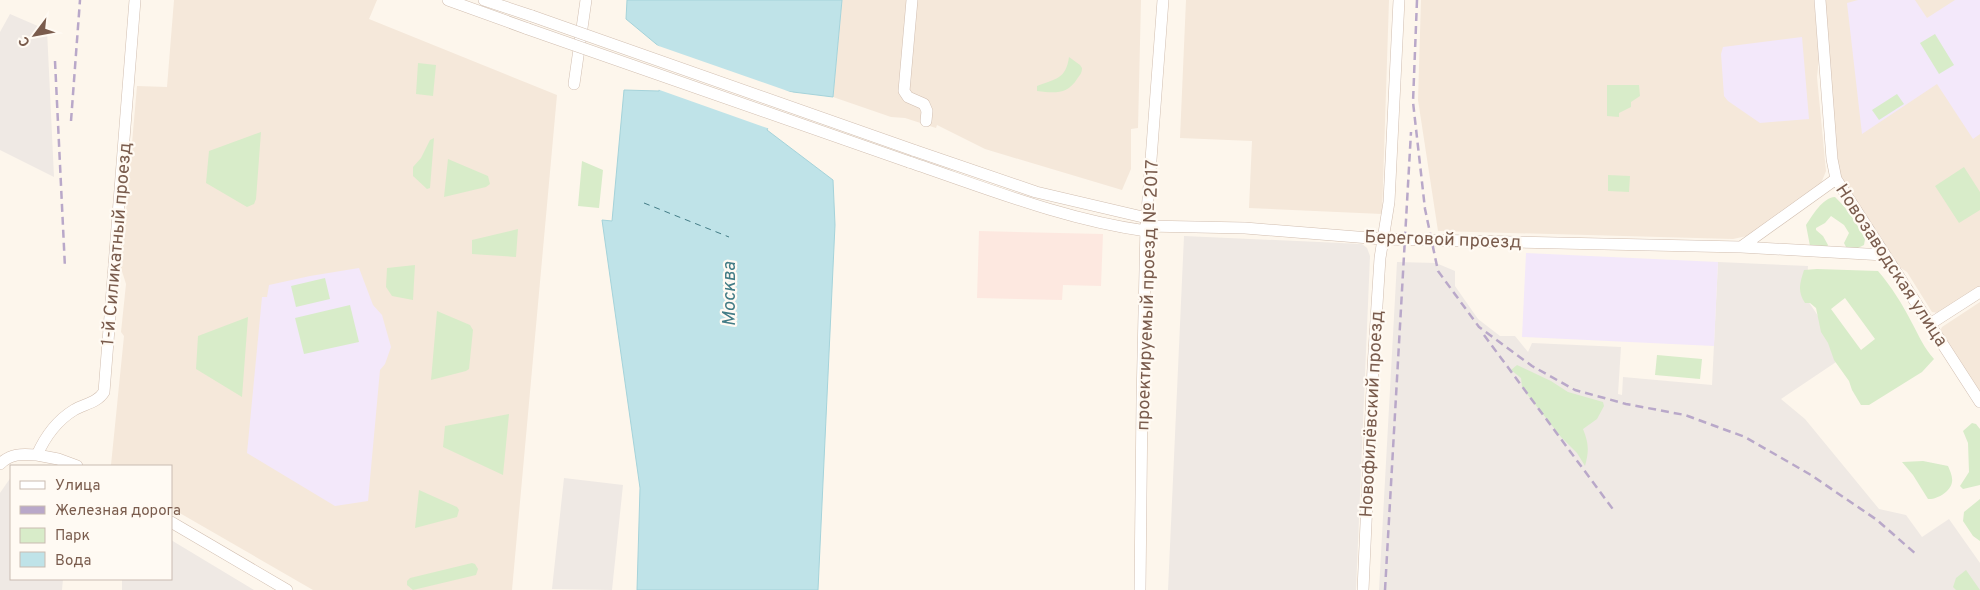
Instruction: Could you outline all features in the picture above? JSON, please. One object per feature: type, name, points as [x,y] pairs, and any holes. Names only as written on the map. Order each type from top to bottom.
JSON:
[{"type":"street","name":"1-й Силикатный проезд","points":[[36,455],[48,433],[57,424],[75,409],[100,398],[104,392],[136,0]]},
{"type":"street","points":[[448,0],[1034,204],[1120,227],[1146,225]]},
{"type":"street","points":[[484,0],[1036,192],[1146,225]]},
{"type":"street","points":[[574,84],[586,0]]},
{"type":"street","points":[[912,0],[904,91],[908,97],[924,104],[927,112],[926,121]]},
{"type":"street","name":"проектируемый проезд № 2017","points":[[1140,590],[1146,225],[1163,0]]},
{"type":"street","name":"Новофилёвский проезд","points":[[1363,590],[1373,359],[1382,239],[1389,202],[1399,0]]},
{"type":"street","name":"Новозаводская улица","points":[[1820,0],[1832,158],[1836,179],[1980,402]]},
{"type":"street","points":[[1741,247],[1836,179]]},
{"type":"street","name":"Береговой проезд","points":[[1146,225],[1278,230],[1382,239],[1741,247],[1884,255]]},
{"type":"street","points":[[1930,324],[1980,292]]},
{"type":"street","points":[[0,464],[6,458],[13,455],[36,455],[58,459],[74,465]]},
{"type":"street","points":[[172,523],[287,590]]},
{"type":"shaded area","points":[[174,0],[377,0],[369,19],[557,95],[512,590],[313,590],[172,509],[172,465],[111,465],[124,336],[121,332],[126,284],[121,268],[137,86],[167,87]]},
{"type":"shaded area","points":[[842,0],[1141,0],[1138,128],[1131,129],[1131,169],[1122,190],[985,149],[937,125],[936,128],[905,118],[891,117],[833,97]]},
{"type":"shaded area","points":[[1186,0],[1389,0],[1382,214],[1249,208],[1252,141],[1180,138]]},
{"type":"shaded area","points":[[1421,0],[1814,0],[1819,58],[1817,77],[1826,171],[1820,186],[1747,236],[1733,239],[1438,231],[1418,100]]},
{"type":"shaded area","points":[[1825,0],[1980,0],[1980,286],[1938,313],[1932,312],[1907,272],[1898,266],[1841,178],[1837,165]]},
{"type":"shaded area","points":[[1858,0],[1915,0],[1927,18],[1955,0],[1980,0],[1980,134],[1973,139],[1937,84],[1862,134],[1847,3]]},
{"type":"shaded area","points":[[10,14],[47,30],[54,177],[0,150],[0,32]]},
{"type":"shaded area","points":[[1802,37],[1809,119],[1760,123],[1728,101],[1724,96],[1721,54],[1723,47]]},
{"type":"shaded area","points":[[979,231],[1103,234],[1101,286],[1063,285],[1062,300],[977,298]]},
{"type":"shaded area","points":[[1184,236],[1362,244],[1367,248],[1370,256],[1356,590],[1168,590]]},
{"type":"shaded area","points":[[1526,253],[1718,262],[1714,346],[1522,337]]},
{"type":"shaded area","points":[[1397,262],[1436,263],[1455,271],[1455,286],[1478,319],[1500,336],[1515,336],[1528,352],[1532,343],[1621,347],[1618,394],[1622,395],[1623,377],[1712,385],[1718,262],[1808,266],[1806,298],[1845,356],[1781,399],[1805,419],[1879,509],[1906,515],[1922,537],[1949,519],[1980,563],[1980,590],[1379,590]]},
{"type":"shaded area","points":[[359,268],[373,305],[382,315],[391,347],[385,364],[380,370],[368,501],[335,506],[247,453],[262,297],[267,297],[269,285]]},
{"type":"shaded area","points":[[1980,302],[1980,393],[1940,331],[1942,327]]},
{"type":"shaded area","points":[[10,478],[10,580],[63,580],[62,590],[0,590],[0,493]]},
{"type":"shaded area","points":[[564,478],[623,485],[612,590],[552,589]]},
{"type":"shaded area","points":[[172,541],[254,590],[122,590],[122,580],[172,580]]},
{"type":"green space","points":[[1935,34],[1954,65],[1939,74],[1920,43]]},
{"type":"green space","points":[[1069,57],[1082,68],[1081,74],[1073,84],[1060,92],[1037,91],[1037,86],[1054,80],[1062,74]]},
{"type":"green space","points":[[418,63],[436,65],[433,96],[416,94]]},
{"type":"green space","points":[[1607,85],[1639,85],[1640,96],[1631,102],[1631,107],[1619,113],[1619,117],[1607,116]]},
{"type":"green space","points":[[1897,94],[1904,104],[1879,120],[1872,110]]},
{"type":"green space","points":[[261,132],[256,199],[254,204],[247,207],[206,183],[209,151]]},
{"type":"green space","points":[[434,138],[430,188],[427,189],[413,176],[413,167],[421,158],[430,140]]},
{"type":"green space","points":[[448,159],[488,176],[490,184],[486,187],[444,197]]},
{"type":"green space","points":[[582,161],[603,170],[599,208],[578,206]]},
{"type":"green space","points":[[1964,167],[1980,192],[1980,210],[1959,223],[1935,186]]},
{"type":"green space","points":[[1608,175],[1630,176],[1629,192],[1608,191]]},
{"type":"green space","points":[[1835,197],[1848,212],[1865,239],[1864,245],[1856,249],[1847,249],[1844,243],[1849,233],[1844,225],[1831,216],[1825,223],[1816,228],[1828,245],[1826,249],[1810,246],[1806,225],[1826,200]]},
{"type":"green space","points":[[518,229],[516,257],[472,254],[472,240]]},
{"type":"green space","points":[[415,265],[413,300],[392,296],[386,287],[387,268]]},
{"type":"green space","points":[[1804,270],[1878,271],[1905,309],[1924,346],[1934,359],[1922,372],[1869,405],[1861,405],[1849,381],[1834,360],[1828,343],[1821,332],[1816,308],[1810,303],[1805,303],[1802,299],[1800,287]],"holes":[[[1845,298],[1875,339],[1861,350],[1831,309]]]},
{"type":"green space","points":[[325,278],[330,299],[296,307],[291,286]]},
{"type":"green space","points":[[350,305],[359,342],[304,354],[295,318]]},
{"type":"green space","points":[[437,311],[470,325],[473,330],[469,369],[431,380]]},
{"type":"green space","points":[[248,317],[242,397],[196,369],[198,336]]},
{"type":"green space","points":[[1657,355],[1702,359],[1700,379],[1655,375]]},
{"type":"green space","points":[[1517,365],[1551,381],[1568,392],[1603,402],[1604,406],[1597,419],[1583,429],[1588,448],[1585,466],[1577,453],[1561,437],[1526,393],[1522,387],[1521,378],[1511,370]]},
{"type":"green space","points":[[509,414],[503,475],[443,447],[445,426]]},
{"type":"green space","points":[[1972,423],[1976,424],[1980,429],[1980,485],[1963,489],[1960,486],[1969,472],[1968,443],[1963,431]]},
{"type":"green space","points":[[1923,461],[1948,466],[1952,478],[1949,489],[1932,499],[1928,499],[1913,475],[1902,462]]},
{"type":"green space","points":[[419,490],[457,507],[459,510],[457,517],[415,528]]},
{"type":"green space","points":[[1980,499],[1980,541],[1973,536],[1963,521],[1964,512]]},
{"type":"green space","points":[[472,563],[478,569],[476,575],[413,590],[407,585],[407,581],[410,578]]},
{"type":"green space","points":[[1966,570],[1980,590],[1956,590],[1953,587],[1956,578]]},
{"type":"water","name":"Москва","points":[[627,0],[842,0],[833,97],[785,91],[767,130],[833,180],[835,225],[818,590],[637,590],[640,488],[602,220],[612,221],[624,90],[659,91],[667,53],[626,19]]},
{"type":"pier","points":[[653,44],[799,95],[786,94],[770,129],[654,88],[657,88],[665,54]]},
{"type":"ferry route","points":[[644,203],[729,237]]},
{"type":"railway","points":[[71,121],[80,0]]},
{"type":"railway","points":[[1417,0],[1413,102],[1425,209],[1438,271],[1479,327],[1532,366],[1575,390],[1626,404],[1685,415],[1745,437],[1811,475],[1877,520],[1917,555]]},
{"type":"railway","points":[[55,61],[65,268]]},
{"type":"railway","points":[[1385,590],[1411,132]]},
{"type":"railway","points":[[1484,335],[1615,512]]}]
